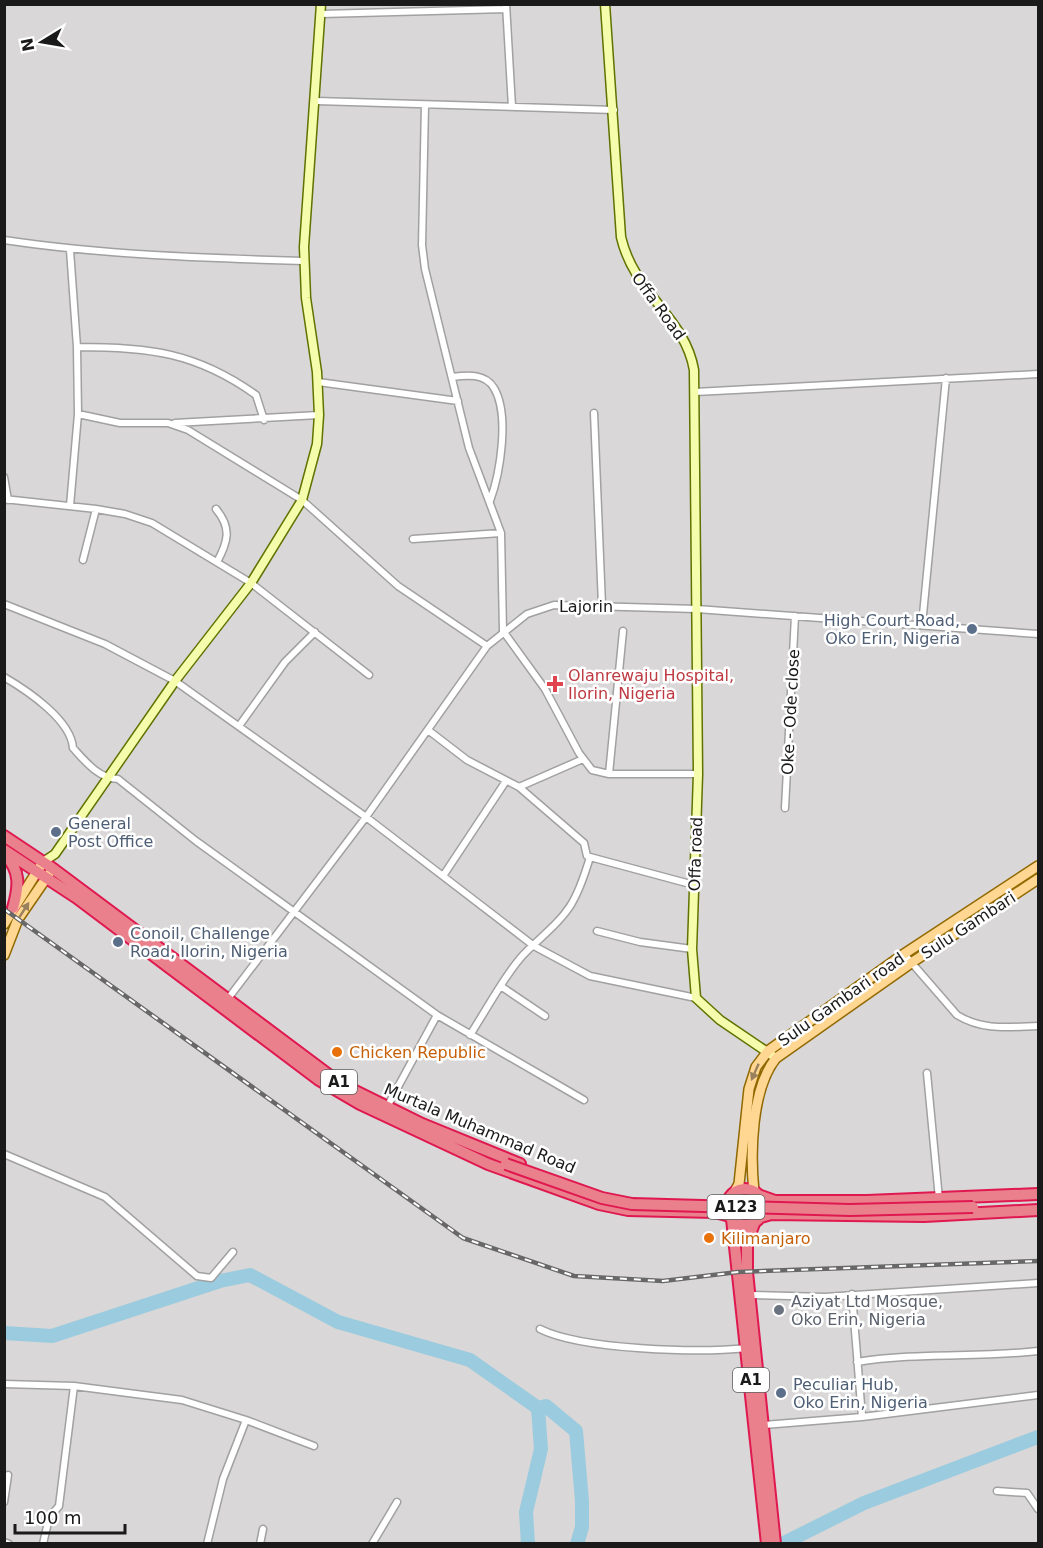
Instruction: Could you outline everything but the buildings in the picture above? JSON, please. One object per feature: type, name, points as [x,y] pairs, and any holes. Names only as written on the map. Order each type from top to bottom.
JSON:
[{"type":"highway","name":"Murtala Muhammad Road","points":[[4,836],[319,1080],[488,1164],[615,1208],[715,1212],[731,1217]]},
{"type":"highway","name":"Murtala Muhammad Road","points":[[4,852],[45,870],[318,1068],[387,1107],[420,1129],[585,1189],[633,1200],[850,1206],[972,1204],[1016,1201],[1038,1195]]},
{"type":"highway","points":[[4,852],[18,875],[18,888],[13,908]]},
{"type":"highway","name":"Murtala Muhammad Road","points":[[420,1129],[620,1200],[714,1203],[732,1196]]},
{"type":"highway","name":"A1","points":[[746,1190],[756,1194],[762,1206],[747,1242],[750,1294],[764,1425],[771,1542],[731,1217],[732,1196],[746,1190]]},
{"type":"highway","name":"Murtala Muhammad Road","points":[[756,1194],[775,1201],[1038,1195]]},
{"type":"highway","name":"Murtala Muhammad Road","points":[[972,1204],[1038,1209]]},
{"type":"highway","name":"Murtala Muhammad Road","points":[[757,1220],[771,1214],[855,1217],[1038,1209]]},
{"type":"highway","name":"A1","points":[[731,1217],[743,1225],[757,1220]]},
{"type":"main road","name":"Sulu Gambari road","points":[[732,1196],[741,1176],[751,1077],[768,1051],[904,954],[1038,866]]},
{"type":"main road","points":[[4,924],[13,908],[45,870]]},
{"type":"main road","points":[[4,955],[18,919],[45,870]]},
{"type":"main road","name":"Sulu Gambari","points":[[756,1194],[753,1153],[759,1097],[764,1076],[776,1058],[911,963],[1038,879]]},
{"type":"street","points":[[45,870],[175,681],[251,583],[302,500],[317,444],[319,415],[318,382],[304,261],[321,4]]},
{"type":"street","points":[[414,4],[414,13]]},
{"type":"street","name":"Offa Road","points":[[605,4],[621,237],[626,258],[635,275],[687,344],[692,357],[695,392],[697,609]]},
{"type":"street","points":[[321,14],[414,13],[506,7],[512,107]]},
{"type":"street","points":[[316,101],[614,110]]},
{"type":"street","points":[[425,105],[422,246],[425,269],[477,473],[501,533],[503,631],[545,689],[583,759],[592,770],[609,774],[698,774]]},
{"type":"street","points":[[4,240],[69,250],[173,257],[304,261]]},
{"type":"street","points":[[69,250],[78,414],[70,506]]},
{"type":"street","points":[[76,346],[125,346],[176,354],[256,395],[264,420]]},
{"type":"street","points":[[452,377],[470,374],[486,380],[494,387],[501,408],[500,466],[490,501]]},
{"type":"street","points":[[695,392],[1038,374]]},
{"type":"street","points":[[922,625],[946,378]]},
{"type":"street","points":[[318,382],[458,401]]},
{"type":"street","points":[[594,413],[602,605]]},
{"type":"street","points":[[78,414],[120,423],[148,425],[319,415]]},
{"type":"street","points":[[168,423],[188,430],[302,500],[398,586],[487,646]]},
{"type":"street","points":[[4,477],[6,499],[96,509],[125,514],[152,523],[251,583],[369,675]]},
{"type":"street","points":[[83,560],[96,509]]},
{"type":"street","points":[[216,509],[224,518],[228,536],[217,562]]},
{"type":"street","points":[[413,538],[501,533]]},
{"type":"street","points":[[4,604],[105,644],[175,681],[366,817],[534,946],[590,976],[696,998],[720,1020],[776,1058]]},
{"type":"street","name":"Lajorin","points":[[227,1000],[366,817],[487,646],[503,631],[527,614],[542,607],[602,605],[697,609],[1038,634]]},
{"type":"street","name":"Offa road","points":[[696,998],[692,949],[698,774],[697,609]]},
{"type":"street","name":"Oke - Ode close","points":[[784,808],[795,616]]},
{"type":"street","points":[[609,774],[623,631]]},
{"type":"street","points":[[239,726],[285,662],[315,632]]},
{"type":"street","points":[[4,677],[22,687],[51,712],[72,736],[73,748],[88,765],[107,779],[118,779],[196,841],[437,1014],[584,1100]]},
{"type":"street","points":[[428,730],[467,760],[519,787],[585,843],[587,856],[694,885]]},
{"type":"street","points":[[519,787],[583,759]]},
{"type":"street","points":[[443,876],[506,781]]},
{"type":"street","points":[[470,1035],[527,951],[558,924],[572,906],[590,857]]},
{"type":"street","points":[[597,931],[640,942],[692,949]]},
{"type":"street","points":[[904,954],[957,1015],[968,1022],[978,1026],[1038,1026]]},
{"type":"street","points":[[502,987],[545,1016]]},
{"type":"street","points":[[387,1107],[437,1014]]},
{"type":"street","points":[[927,1073],[939,1198]]},
{"type":"street","points":[[4,1154],[105,1197],[197,1276],[212,1278],[233,1252]]},
{"type":"street","points":[[750,1294],[791,1297],[1038,1283]]},
{"type":"street","points":[[852,1294],[862,1417]]},
{"type":"street","points":[[540,1329],[558,1338],[649,1348],[748,1348]]},
{"type":"street","points":[[857,1362],[898,1355],[1010,1354],[1038,1351]]},
{"type":"street","points":[[4,1384],[74,1386],[182,1400],[246,1420],[314,1446]]},
{"type":"street","points":[[43,1544],[49,1518],[59,1506],[74,1386]]},
{"type":"street","points":[[764,1425],[862,1417],[1038,1395]]},
{"type":"street","points":[[207,1544],[223,1479],[246,1420]]},
{"type":"street","points":[[4,1502],[8,1475]]},
{"type":"street","points":[[997,1491],[1027,1493],[1038,1509]]},
{"type":"street","points":[[372,1544],[398,1502]]},
{"type":"street","points":[[260,1544],[263,1529]]},
{"type":"shaded area","points":[[5,5],[1038,5],[1038,1543],[5,1543]]},
{"type":"waterway","points":[[4,1333],[52,1336],[220,1281],[250,1275],[338,1322],[470,1360],[538,1408],[546,1406],[576,1431],[582,1501],[582,1527],[577,1544]]},
{"type":"waterway","points":[[528,1544],[526,1512],[541,1449],[538,1408]]},
{"type":"waterway","points":[[782,1544],[864,1503],[1038,1437]]},
{"type":"railway","points":[[4,909],[463,1238],[574,1276],[663,1281],[738,1272],[1038,1261]]},
{"type":"place","name":"High Court Road, Oko Erin, Nigeria","points":[[972,629]]},
{"type":"place","name":"Olanrewaju Hospital, Ilorin, Nigeria","points":[[555,684]]},
{"type":"place","name":"General Post Office","points":[[56,832]]},
{"type":"place","name":"Conoil, Challenge Road, Ilorin, Nigeria","points":[[118,942]]},
{"type":"place","name":"Chicken Republic","points":[[337,1052]]},
{"type":"place","name":"Kilimanjaro","points":[[709,1238]]},
{"type":"place","name":"Aziyat Ltd Mosque, Oko Erin, Nigeria","points":[[779,1310]]},
{"type":"place","name":"Peculiar Hub, Oko Erin, Nigeria","points":[[781,1393]]}]
